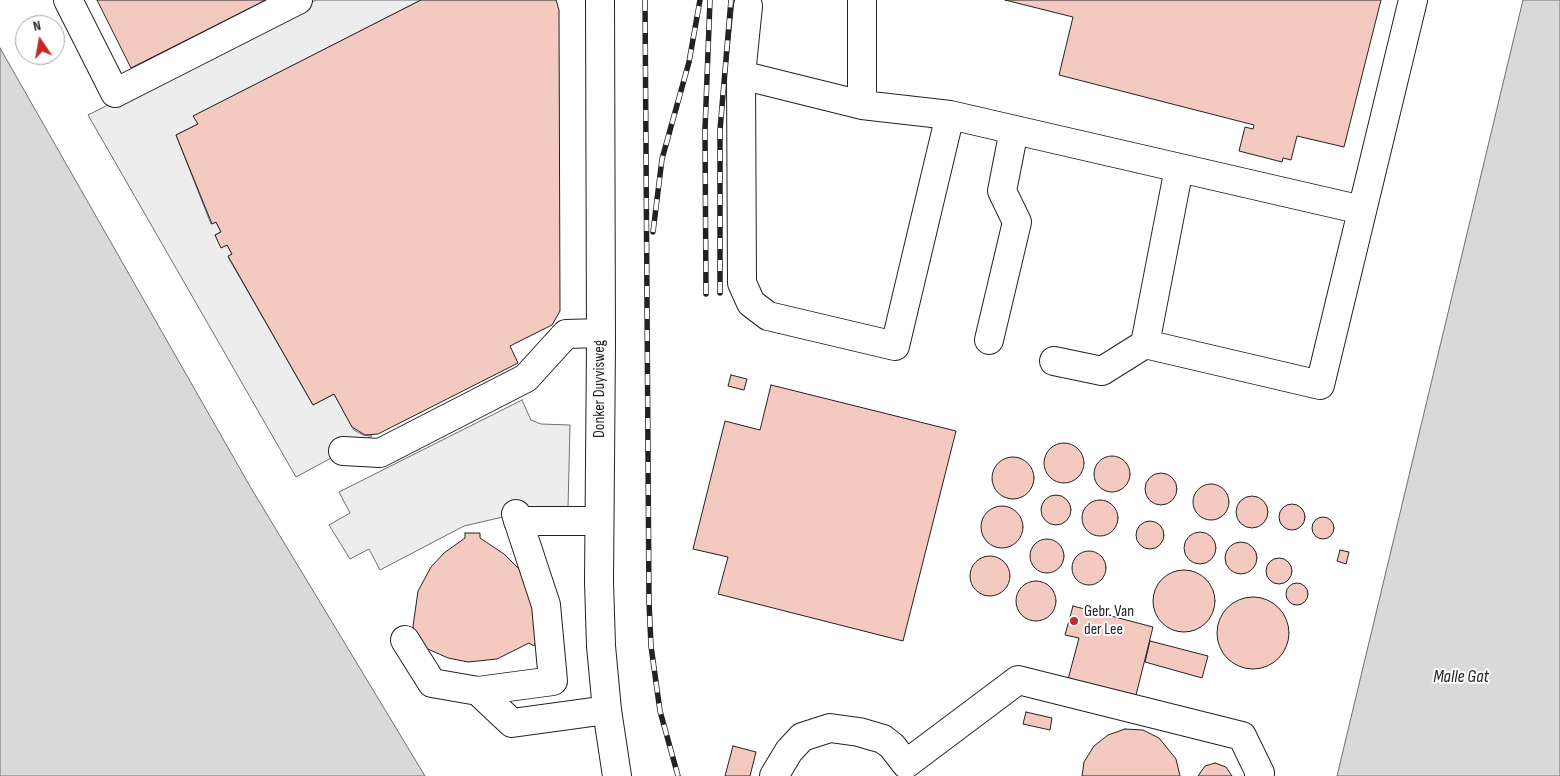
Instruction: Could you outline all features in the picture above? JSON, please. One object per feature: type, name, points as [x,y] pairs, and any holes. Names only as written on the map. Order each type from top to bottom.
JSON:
[{"type":"street","points":[[68,0],[115,94],[298,0]]},
{"type":"street","name":"Donker Duyvisweg","points":[[600,0],[601,333],[599,521],[601,646],[606,710],[616,776]]},
{"type":"street","points":[[862,0],[862,105]]},
{"type":"street","points":[[1054,361],[1102,371],[1145,344],[1320,385],[1413,0]]},
{"type":"street","points":[[748,6],[741,75],[742,273],[746,294],[759,311],[768,316],[895,346],[950,114]]},
{"type":"street","points":[[741,75],[862,105],[950,114],[1362,210]]},
{"type":"street","points":[[989,340],[1017,222],[1002,191],[1014,130]]},
{"type":"street","points":[[1145,344],[1179,168]]},
{"type":"street","points":[[343,451],[380,453],[526,378],[566,334],[601,333]]},
{"type":"street","points":[[405,640],[432,683],[478,691],[553,681],[546,605],[517,517],[599,521]]},
{"type":"street","points":[[774,776],[789,751],[802,737],[830,728],[859,732],[882,739],[892,746],[906,764],[1018,680],[1242,736],[1260,776]]},
{"type":"street","points":[[478,691],[512,723],[606,710]]},
{"type":"shaded area","points":[[316,0],[421,0],[194,116],[198,124],[176,135],[211,224],[216,222],[221,232],[215,235],[221,247],[227,245],[232,254],[228,257],[313,405],[334,394],[354,430],[363,435],[372,436],[296,477],[88,115]]},
{"type":"shaded area","points":[[522,400],[531,420],[541,424],[570,425],[568,509],[516,514],[464,526],[380,570],[369,549],[350,559],[329,525],[350,513],[339,492]]},
{"type":"water","name":"Malle Gat","points":[[1523,0],[1560,0],[1560,776],[1337,776]]},
{"type":"water","points":[[0,48],[251,488],[425,776],[0,776]]},
{"type":"building","points":[[97,0],[266,0],[131,68]]},
{"type":"building","points":[[421,0],[556,0],[559,10],[560,311],[552,325],[510,346],[518,363],[378,434],[365,435],[352,427],[334,394],[313,405],[228,256],[232,254],[227,245],[221,248],[215,235],[221,232],[216,222],[212,224],[176,135],[198,124],[193,116]]},
{"type":"building","points":[[1005,0],[1381,0],[1344,147],[1297,136],[1291,160],[1283,158],[1282,162],[1239,151],[1245,127],[1253,129],[1254,125],[1059,75],[1073,17]]},
{"type":"building","points":[[731,375],[747,379],[744,390],[728,386]]},
{"type":"building","points":[[771,385],[956,431],[903,641],[718,594],[728,557],[693,549],[725,421],[760,430]]},
{"type":"building","points":[[1068,443],[1075,446],[1081,452],[1084,463],[1083,471],[1075,480],[1068,483],[1060,483],[1053,480],[1045,471],[1044,459],[1047,452],[1056,444]]},
{"type":"building","points":[[1112,456],[1124,462],[1130,474],[1124,486],[1112,492],[1100,486],[1094,474],[1100,462]]},
{"type":"building","points":[[1013,457],[1028,463],[1034,478],[1028,493],[1013,499],[998,493],[992,478],[998,463]]},
{"type":"building","points":[[1161,473],[1172,478],[1177,489],[1172,500],[1161,505],[1150,500],[1145,489],[1150,478]]},
{"type":"building","points":[[1211,484],[1224,489],[1229,502],[1224,515],[1211,520],[1198,515],[1193,502],[1198,489]]},
{"type":"building","points":[[1056,495],[1067,499],[1071,510],[1067,521],[1056,525],[1045,521],[1041,510],[1045,499]]},
{"type":"building","points":[[1252,496],[1263,501],[1268,512],[1263,523],[1252,528],[1241,523],[1236,512],[1241,501]]},
{"type":"building","points":[[1100,500],[1112,506],[1118,518],[1112,530],[1100,536],[1088,530],[1082,518],[1088,506]]},
{"type":"building","points":[[1292,504],[1301,508],[1305,517],[1301,526],[1292,530],[1283,526],[1279,517],[1283,508]]},
{"type":"building","points":[[1002,506],[1017,512],[1023,527],[1017,542],[1002,548],[987,542],[981,527],[987,512]]},
{"type":"building","points":[[1323,517],[1333,524],[1334,528],[1327,538],[1323,539],[1313,532],[1312,528],[1319,518]]},
{"type":"building","points":[[1150,521],[1160,525],[1164,535],[1160,545],[1150,549],[1140,545],[1136,535],[1140,525]]},
{"type":"building","points":[[1200,532],[1206,533],[1211,537],[1215,542],[1215,554],[1211,559],[1206,563],[1200,564],[1194,563],[1189,559],[1185,554],[1184,548],[1185,542],[1189,537],[1194,533]]},
{"type":"building","points":[[465,533],[480,533],[480,538],[504,554],[519,569],[526,582],[536,616],[539,635],[534,646],[529,643],[497,659],[468,662],[448,658],[421,646],[414,633],[413,626],[418,591],[431,567],[444,553],[465,538]]},
{"type":"building","points":[[1047,539],[1054,540],[1059,544],[1063,549],[1063,563],[1059,568],[1054,572],[1047,573],[1040,572],[1035,568],[1031,563],[1030,556],[1031,549],[1035,544],[1040,540]]},
{"type":"building","points":[[1241,542],[1252,547],[1257,558],[1252,569],[1241,574],[1230,569],[1225,558],[1230,547]]},
{"type":"building","points":[[1340,550],[1349,552],[1346,564],[1337,561]]},
{"type":"building","points":[[1089,551],[1096,552],[1101,556],[1105,561],[1105,575],[1101,580],[1096,584],[1089,585],[1082,584],[1077,580],[1073,575],[1072,568],[1073,561],[1077,556],[1082,552]]},
{"type":"building","points":[[994,556],[1001,559],[1007,565],[1010,576],[1009,584],[1001,593],[994,596],[986,596],[979,593],[971,584],[970,572],[973,565],[982,557]]},
{"type":"building","points":[[1279,558],[1288,562],[1292,571],[1288,580],[1279,584],[1270,580],[1266,571],[1270,562]]},
{"type":"building","points":[[1184,570],[1201,575],[1206,579],[1210,584],[1215,601],[1210,618],[1206,623],[1201,627],[1184,632],[1167,627],[1162,623],[1158,618],[1153,601],[1158,584],[1162,579],[1167,575]]},
{"type":"building","points":[[1040,581],[1047,584],[1053,590],[1056,601],[1055,609],[1047,618],[1040,621],[1032,621],[1025,618],[1017,609],[1016,597],[1019,590],[1028,582]]},
{"type":"building","points":[[1297,583],[1307,590],[1308,594],[1301,604],[1297,605],[1287,598],[1286,594],[1293,584]]},
{"type":"building","points":[[1253,597],[1267,600],[1279,607],[1286,619],[1289,633],[1286,647],[1279,659],[1267,666],[1253,669],[1239,666],[1227,659],[1220,647],[1217,633],[1220,619],[1227,607],[1239,600]]},
{"type":"building","points":[[1073,606],[1153,627],[1130,719],[1062,702],[1079,638],[1065,635]]},
{"type":"building","points":[[1150,641],[1208,656],[1202,678],[1145,662]]},
{"type":"building","points":[[1026,712],[1052,718],[1050,730],[1023,724]]},
{"type":"building","points":[[1125,729],[1143,730],[1159,738],[1176,759],[1180,776],[1082,776],[1084,762],[1094,746],[1108,735]]},
{"type":"building","points":[[733,746],[756,752],[750,776],[725,776]]},
{"type":"building","points":[[1215,763],[1226,767],[1232,776],[1198,776],[1205,766]]},
{"type":"railway","points":[[645,0],[649,602],[651,646],[660,711],[678,776]]},
{"type":"railway","points":[[653,232],[662,159],[689,62],[700,0]]},
{"type":"railway","points":[[706,294],[705,130],[710,0]]},
{"type":"railway","points":[[720,293],[720,130],[731,0]]},
{"type":"place","name":"Gebr. Van der Lee","points":[[1074,621]]}]
